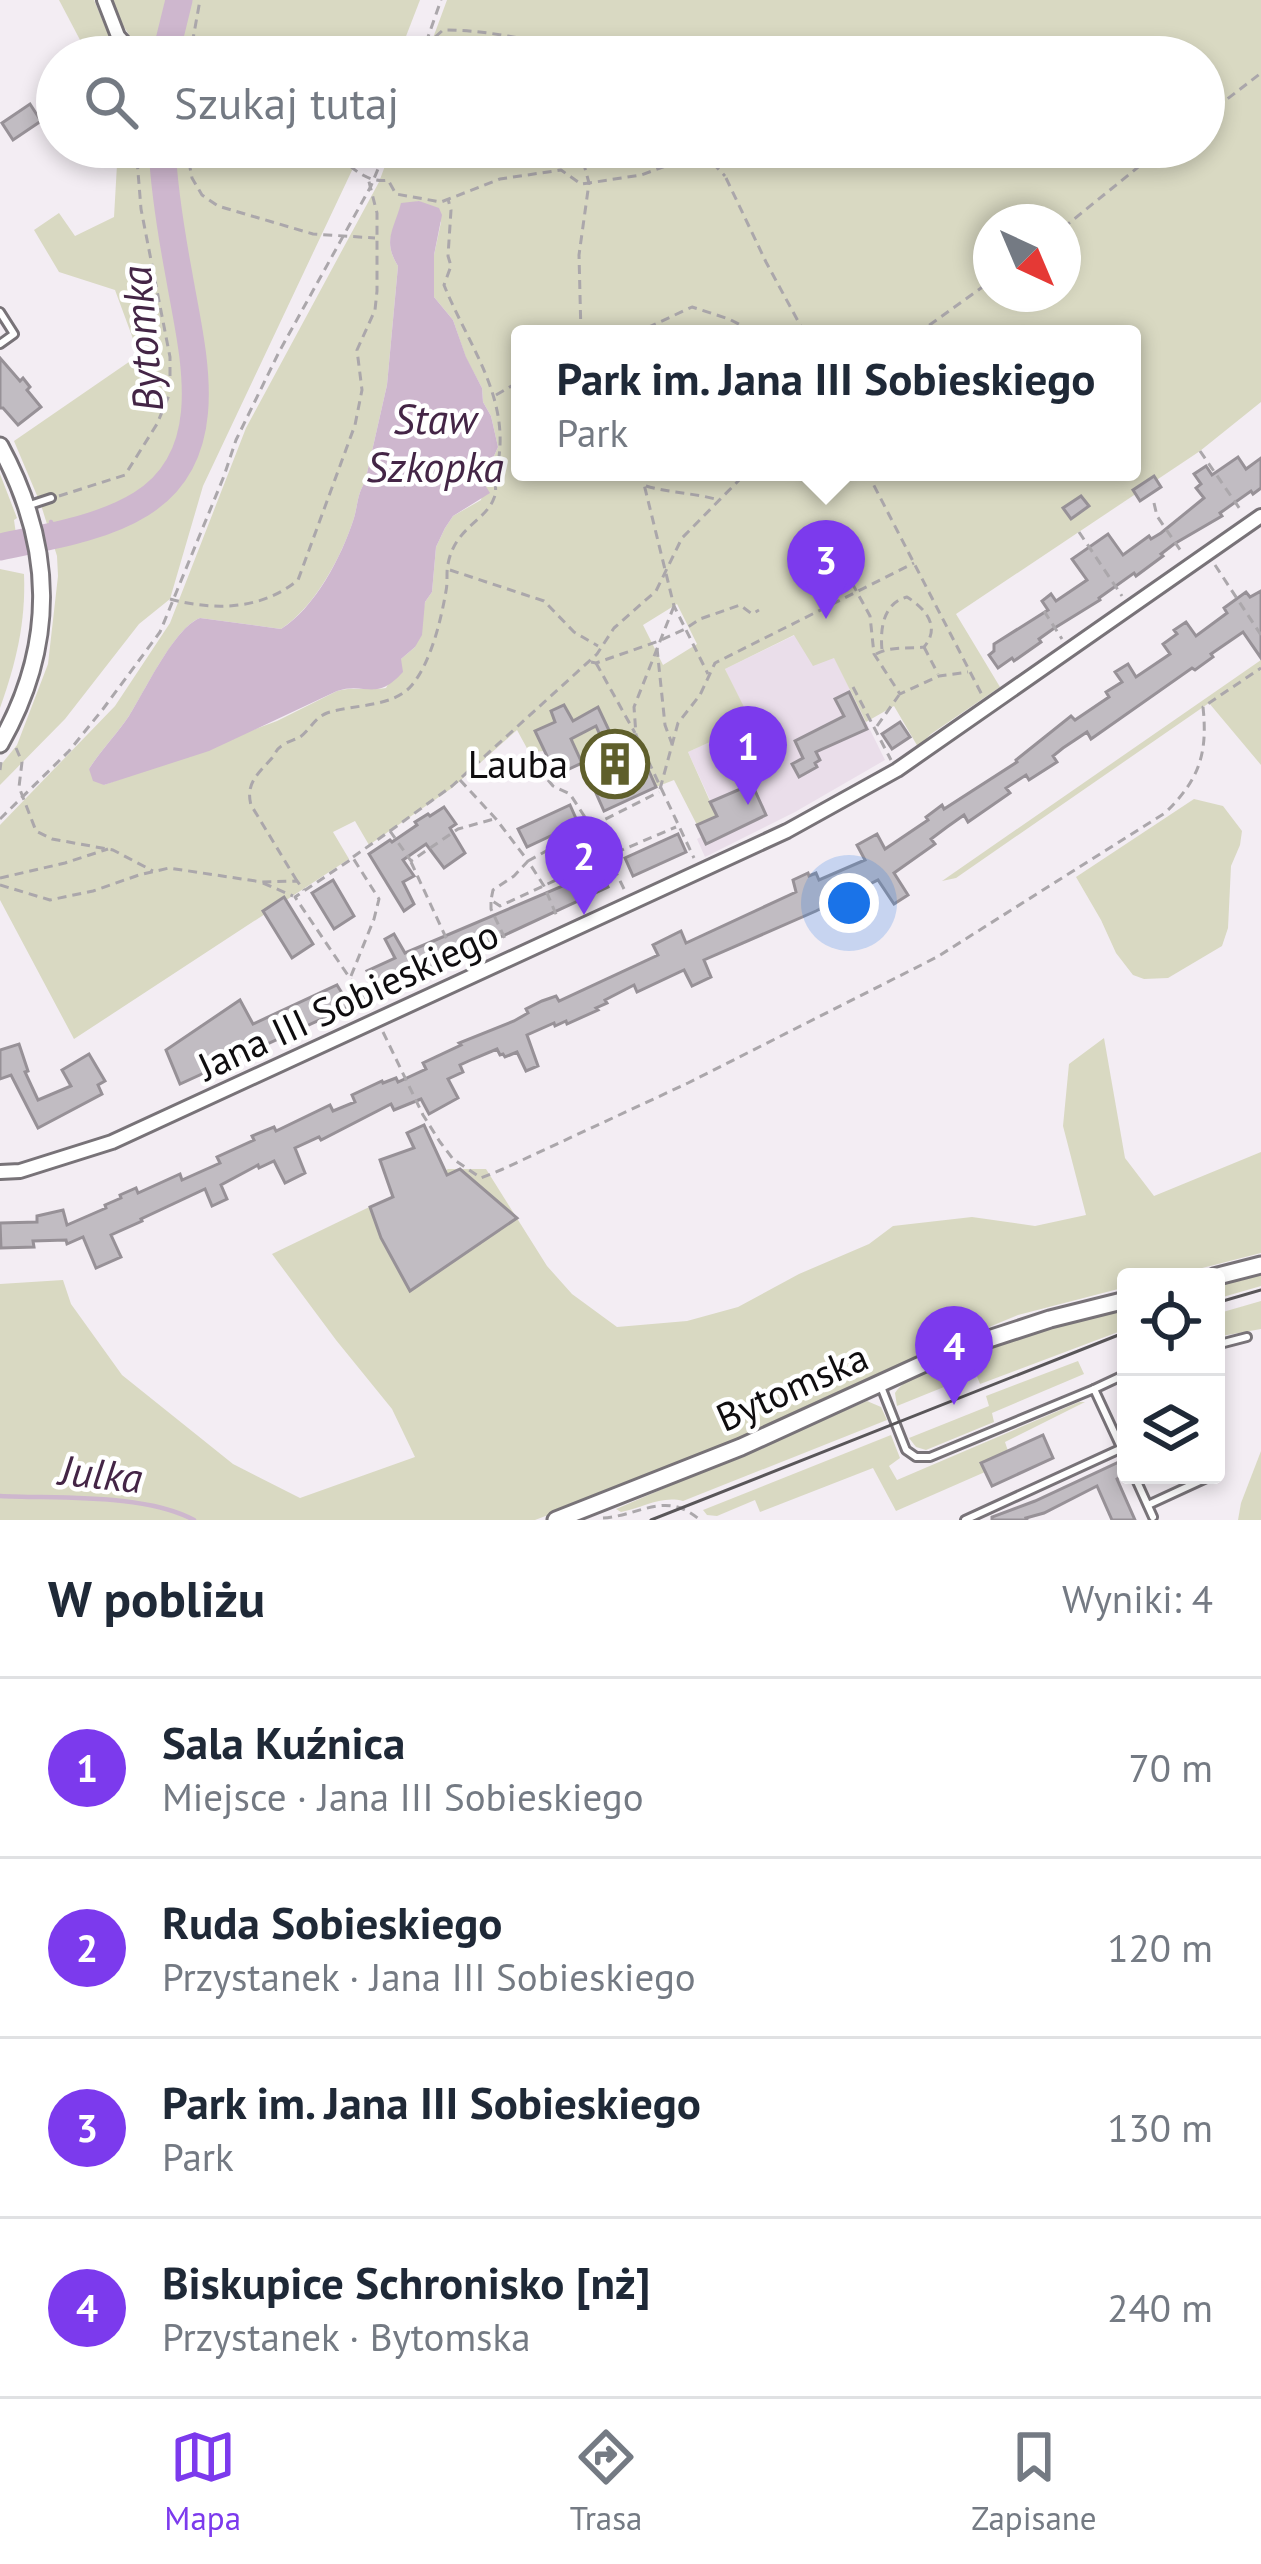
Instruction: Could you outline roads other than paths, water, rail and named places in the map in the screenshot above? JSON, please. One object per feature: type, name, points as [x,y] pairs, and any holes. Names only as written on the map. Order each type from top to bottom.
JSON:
[{"type":"street","points":[[104,0],[118,36]]},
{"type":"street","points":[[0,446],[28,510],[40,574],[37,657],[7,743]]},
{"type":"street","name":"Jana III Sobieskiego","points":[[0,1172],[20,1172],[112,1142],[787,831],[897,770],[1256,520]]},
{"type":"street","points":[[1225,1274],[1261,1265]]},
{"type":"street","name":"Bytomska","points":[[556,1520],[741,1447],[994,1336],[1117,1302]]},
{"type":"lane","points":[[0,312],[14,334],[0,344]]},
{"type":"lane","points":[[28,510],[50,498]]},
{"type":"lane","points":[[1225,1343],[1247,1337]]},
{"type":"lane","points":[[880,1383],[906,1450],[916,1457],[930,1457],[1122,1376]]},
{"type":"lane","points":[[1094,1389],[1117,1439]]},
{"type":"lane","points":[[965,1520],[1117,1450]]},
{"type":"lane","points":[[1138,1484],[1153,1517]]},
{"type":"lane","points":[[1148,1505],[1194,1484]]},
{"type":"water","name":"Staw Szkopka","points":[[419,201],[439,208],[442,215],[434,255],[434,297],[453,320],[482,388],[498,447],[486,474],[490,493],[453,516],[436,547],[422,635],[401,659],[403,672],[385,687],[337,691],[209,751],[104,785],[93,781],[89,769],[190,624],[200,618],[281,629],[316,595],[335,564],[365,482],[387,385],[398,266],[391,235],[401,203]]},
{"type":"waterway","name":"Bytomka","points":[[170,36],[179,0]]},
{"type":"waterway","name":"Bytomka","points":[[0,547],[73,531],[125,513],[166,483],[183,458],[192,430],[194,368],[164,168]]},
{"type":"waterway","points":[[51,522],[55,534]]},
{"type":"waterway","name":"Julka","points":[[0,1496],[126,1501],[194,1520]]},
{"type":"tram line","points":[[1225,1300],[1261,1290]]},
{"type":"tram line","points":[[651,1520],[1117,1336]]},
{"type":"place","name":"Park im. Jana III Sobieskiego","points":[[826,619]]},
{"type":"place","name":"Lauba","points":[[615,764]]},
{"type":"place","name":"Sala Kuźnica","points":[[748,805]]},
{"type":"place","name":"Ruda Sobieskiego","points":[[584,915]]},
{"type":"place","name":"Biskupice Schronisko [nż]","points":[[954,1405]]}]
